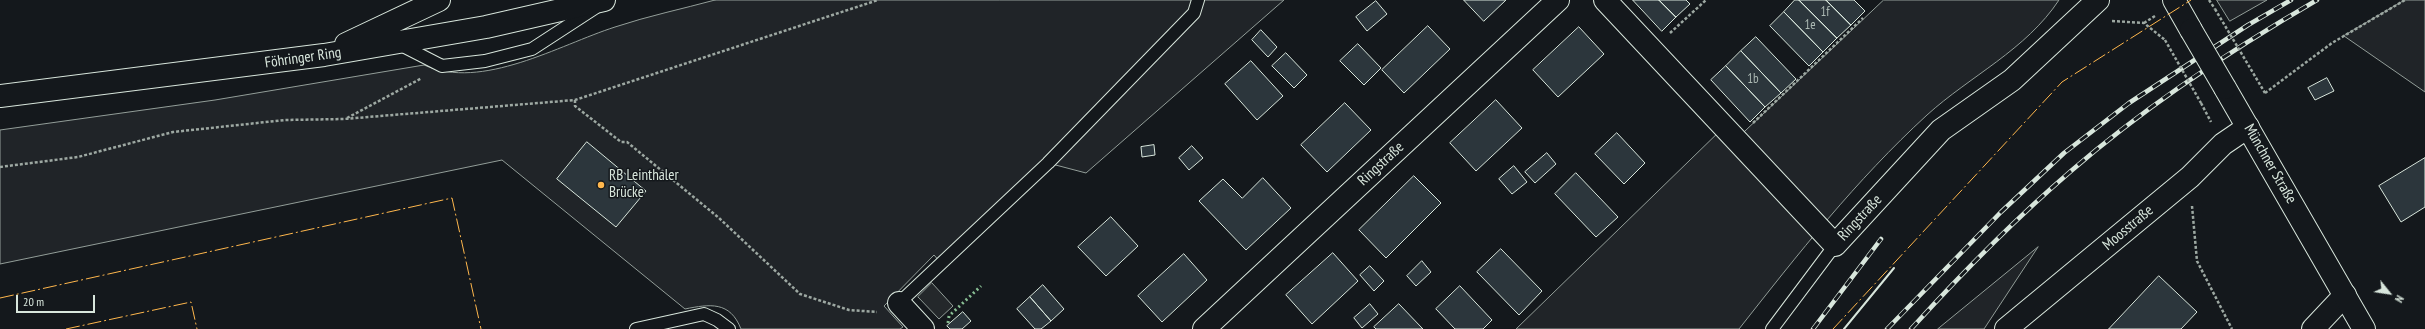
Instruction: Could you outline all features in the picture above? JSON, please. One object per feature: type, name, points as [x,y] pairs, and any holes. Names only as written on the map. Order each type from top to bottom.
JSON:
[{"type":"main road","points":[[324,55],[438,0]]},
{"type":"main road","name":"Föhringer Ring","points":[[0,96],[324,55],[486,27],[604,0]]},
{"type":"main road","name":"Ringstraße","points":[[1204,329],[1558,0]]},
{"type":"main road","name":"Ringstraße","points":[[1605,0],[1737,138],[1835,245],[1941,130],[2012,80],[2104,8]]},
{"type":"main road","name":"Münchner Straße","points":[[2174,0],[2364,329]]},
{"type":"main road","name":"Moosstraße","points":[[2006,329],[2190,177],[2223,144],[2248,127]]},
{"type":"main road","points":[[2312,329],[2345,295]]},
{"type":"main road","points":[[899,303],[923,329]]},
{"type":"lane","points":[[396,42],[442,66],[485,61],[532,49],[607,0]]},
{"type":"lane","points":[[899,303],[1048,163],[1194,13],[1198,0]]},
{"type":"lane","points":[[1772,329],[1835,245]]},
{"type":"lane","points":[[636,329],[704,314],[717,320],[729,329]]},
{"type":"path","points":[[0,167],[78,157],[173,132],[285,120],[344,119],[575,100],[878,0]]},
{"type":"path","points":[[1652,50],[1706,0]]},
{"type":"path","points":[[2209,0],[2265,93],[2332,43],[2405,0]]},
{"type":"path","points":[[2104,8],[2113,22],[2144,24],[2165,40],[2200,103]]},
{"type":"path","points":[[1737,138],[1863,18]]},
{"type":"path","points":[[344,119],[442,66]]},
{"type":"path","points":[[575,100],[575,106],[621,142],[628,142],[719,218],[800,294],[848,310],[881,313],[899,303]]},
{"type":"path","points":[[2190,177],[2197,261],[2232,329]]},
{"type":"shaded area","points":[[715,0],[1284,0],[1086,173],[1048,163],[940,262],[934,255],[884,306],[903,327],[900,329],[741,329],[731,313],[725,309],[703,306],[685,309],[502,160],[0,264],[0,130],[215,100],[424,65],[447,72],[470,73],[495,69],[545,54],[627,23]]},
{"type":"shaded area","points":[[1884,0],[2059,0],[2046,18],[2030,34],[1997,62],[1927,115],[1876,165],[1828,218],[1739,329],[1516,329],[1725,126],[1737,138]]},
{"type":"shaded area","points":[[2217,0],[2267,0],[2230,21]]},
{"type":"shaded area","points":[[2405,0],[2425,0],[2425,92],[2344,36]]},
{"type":"shaded area","points":[[2038,247],[1984,329],[1938,329]]},
{"type":"shaded area","points":[[932,283],[953,306],[939,319],[918,297]]},
{"type":"building","points":[[1464,0],[1506,0],[1484,21]]},
{"type":"building","points":[[1633,0],[1659,0],[1676,17],[1662,31]]},
{"type":"building","points":[[1659,0],[1686,0],[1690,4],[1676,17]]},
{"type":"building","points":[[1795,0],[1799,0],[1837,38],[1823,52],[1784,12]]},
{"type":"building","points":[[1799,0],[1826,0],[1851,25],[1837,38]]},
{"type":"building","points":[[1826,0],[1854,0],[1865,11],[1851,25]]},
{"type":"building","points":[[1376,1],[1387,14],[1367,31],[1356,17]]},
{"type":"building","points":[[1784,12],[1823,52],[1809,66],[1770,26]]},
{"type":"building","points":[[1428,26],[1450,49],[1404,93],[1382,70]]},
{"type":"building","points":[[1579,27],[1604,54],[1558,97],[1533,70]]},
{"type":"building","points":[[1261,30],[1277,47],[1268,57],[1252,40]]},
{"type":"building","points":[[1756,37],[1796,79],[1781,93],[1741,51]]},
{"type":"building","points":[[1358,44],[1381,68],[1364,85],[1340,61]]},
{"type":"building","points":[[1741,51],[1781,93],[1765,107],[1726,66]]},
{"type":"building","points":[[1286,53],[1307,75],[1294,88],[1272,66]]},
{"type":"building","points":[[1251,61],[1283,96],[1257,120],[1225,84]]},
{"type":"building","points":[[1726,66],[1765,107],[1750,122],[1711,80]]},
{"type":"building","points":[[2327,78],[2334,91],[2315,100],[2308,88]]},
{"type":"building","points":[[1496,100],[1522,128],[1476,171],[1450,143]]},
{"type":"building","points":[[1345,103],[1371,130],[1327,172],[1301,145]]},
{"type":"building","points":[[1617,133],[1645,163],[1624,184],[1595,154]]},
{"type":"building","name":"RB Leinthaler Brücke","points":[[587,142],[646,191],[616,227],[557,179]]},
{"type":"building","points":[[1154,145],[1155,155],[1142,157],[1141,147]]},
{"type":"building","points":[[1192,146],[1203,158],[1189,170],[1179,158]]},
{"type":"building","points":[[1547,153],[1556,164],[1535,183],[1525,172]]},
{"type":"building","points":[[2425,158],[2425,207],[2401,222],[2379,186]]},
{"type":"building","points":[[1514,166],[1527,182],[1512,194],[1499,179]]},
{"type":"building","points":[[1576,173],[1618,217],[1596,237],[1555,194]]},
{"type":"building","points":[[1414,176],[1441,203],[1386,258],[1359,230]]},
{"type":"building","points":[[1263,178],[1291,208],[1246,250],[1199,201],[1223,179],[1242,198]]},
{"type":"building","points":[[1111,217],[1138,246],[1106,276],[1078,247]]},
{"type":"building","points":[[1501,249],[1542,291],[1519,315],[1477,272]]},
{"type":"building","points":[[1333,253],[1358,281],[1312,324],[1286,295]]},
{"type":"building","points":[[1184,254],[1207,280],[1162,322],[1138,296]]},
{"type":"building","points":[[1422,261],[1431,272],[1416,286],[1407,276]]},
{"type":"building","points":[[1370,266],[1384,281],[1374,291],[1360,275]]},
{"type":"building","points":[[2159,276],[2197,312],[2181,329],[2109,329]]},
{"type":"building","points":[[1043,285],[1064,309],[1051,321],[1030,297]]},
{"type":"building","points":[[1460,286],[1492,320],[1483,329],[1455,329],[1436,309]]},
{"type":"building","points":[[1030,297],[1051,321],[1041,329],[1035,329],[1017,309]]},
{"type":"building","points":[[1370,304],[1378,314],[1362,328],[1354,318]]},
{"type":"building","points":[[1399,304],[1423,329],[1376,329],[1374,327]]},
{"type":"building","points":[[963,312],[971,321],[962,329],[950,329],[947,326]]},
{"type":"railway","points":[[1887,329],[2001,212],[2064,153],[2129,103],[2248,25],[2291,0]]},
{"type":"railway","points":[[1911,329],[1949,288],[2009,228],[2071,171],[2100,147],[2190,80],[2221,59],[2317,0]]},
{"type":"railway","points":[[1813,329],[1881,239]]},
{"type":"hedge","points":[[948,323],[949,316],[981,286]]},
{"type":"wall","points":[[1844,329],[1894,268]]},
{"type":"power","points":[[1833,329],[2062,82],[2191,0]]},
{"type":"power","points":[[0,298],[452,198],[481,329]]},
{"type":"power","points":[[66,329],[191,302],[197,329]]},
{"type":"place","name":"RB Leinthaler Brücke","points":[[601,185]]}]
